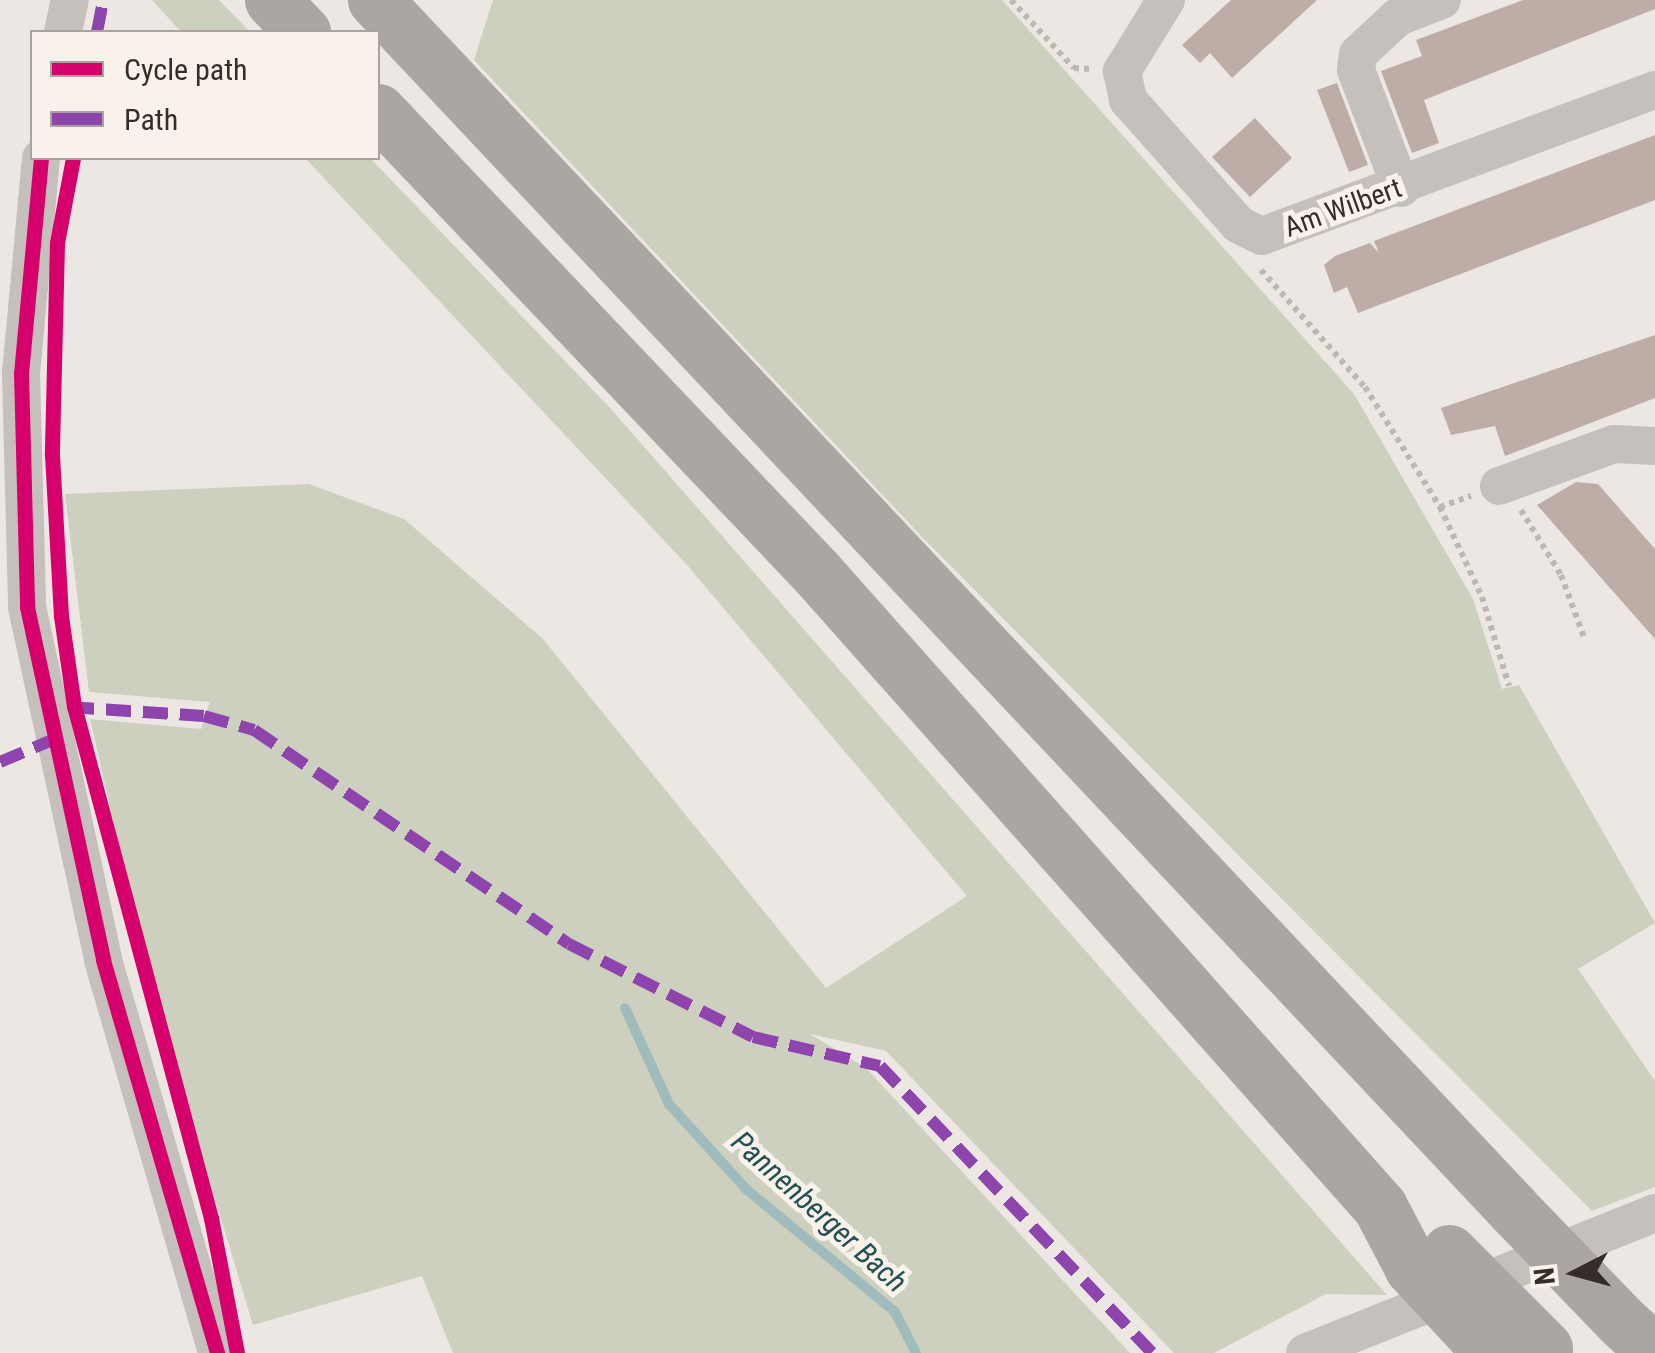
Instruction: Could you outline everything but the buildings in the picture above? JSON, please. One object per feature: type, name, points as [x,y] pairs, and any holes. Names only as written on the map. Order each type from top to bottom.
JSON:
[{"type":"highway","points":[[272,0],[301,30]]},
{"type":"highway","points":[[376,0],[1642,1342]]},
{"type":"highway","points":[[380,113],[817,573],[1430,1260],[1548,1350]]},
{"type":"highway","points":[[1430,1260],[1491,1353]]},
{"type":"street","points":[[62,30],[70,0]]},
{"type":"street","points":[[1166,0],[1122,71],[1145,127],[1239,225]]},
{"type":"street","points":[[1401,188],[1356,70],[1358,54],[1398,17],[1442,0]]},
{"type":"street","name":"Am Wilbert","points":[[1239,225],[1262,236],[1401,188],[1655,90]]},
{"type":"street","points":[[41,160],[10,500],[50,742],[102,960],[217,1353]]},
{"type":"street","points":[[1500,486],[1614,444],[1655,446]]},
{"type":"street","points":[[1305,1353],[1655,1213]]},
{"type":"path","points":[[1012,0],[1074,68],[1122,71]]},
{"type":"path","points":[[1239,225],[1252,260],[1365,387],[1440,507],[1482,597],[1509,686]]},
{"type":"path","points":[[1440,507],[1500,486],[1561,575],[1585,640]]},
{"type":"green space","points":[[152,0],[219,0],[248,30],[179,30]]},
{"type":"green space","points":[[493,0],[1002,0],[1354,394],[1473,599],[1502,689],[1519,685],[1655,923],[1578,969],[1655,1081],[1655,1187],[1592,1211],[923,538],[474,60]]},
{"type":"green space","points":[[307,160],[372,160],[611,409],[1387,1295],[1326,1294],[1214,1353],[1174,1353],[886,1051],[810,1034],[866,1068],[1130,1353],[453,1353],[422,1276],[253,1325],[152,989],[90,719],[201,729],[210,702],[89,692],[65,494],[309,484],[404,519],[543,639],[826,988],[967,896],[687,565]]},
{"type":"waterway","name":"Pannenberger Bach","points":[[625,1008],[669,1104],[746,1189],[895,1312],[916,1353]]},
{"type":"marked path","points":[[97,30],[103,0]]},
{"type":"marked path","points":[[69,707],[204,716],[254,730],[569,944],[753,1037],[880,1066],[1152,1353]]},
{"type":"marked path","points":[[0,762],[50,741]]},
{"type":"cycle path","points":[[41,160],[21,373],[27,607],[103,960],[217,1353]]},
{"type":"cycle path","points":[[73,160],[57,243],[52,455],[61,616],[74,706],[211,1218],[237,1353]]}]
